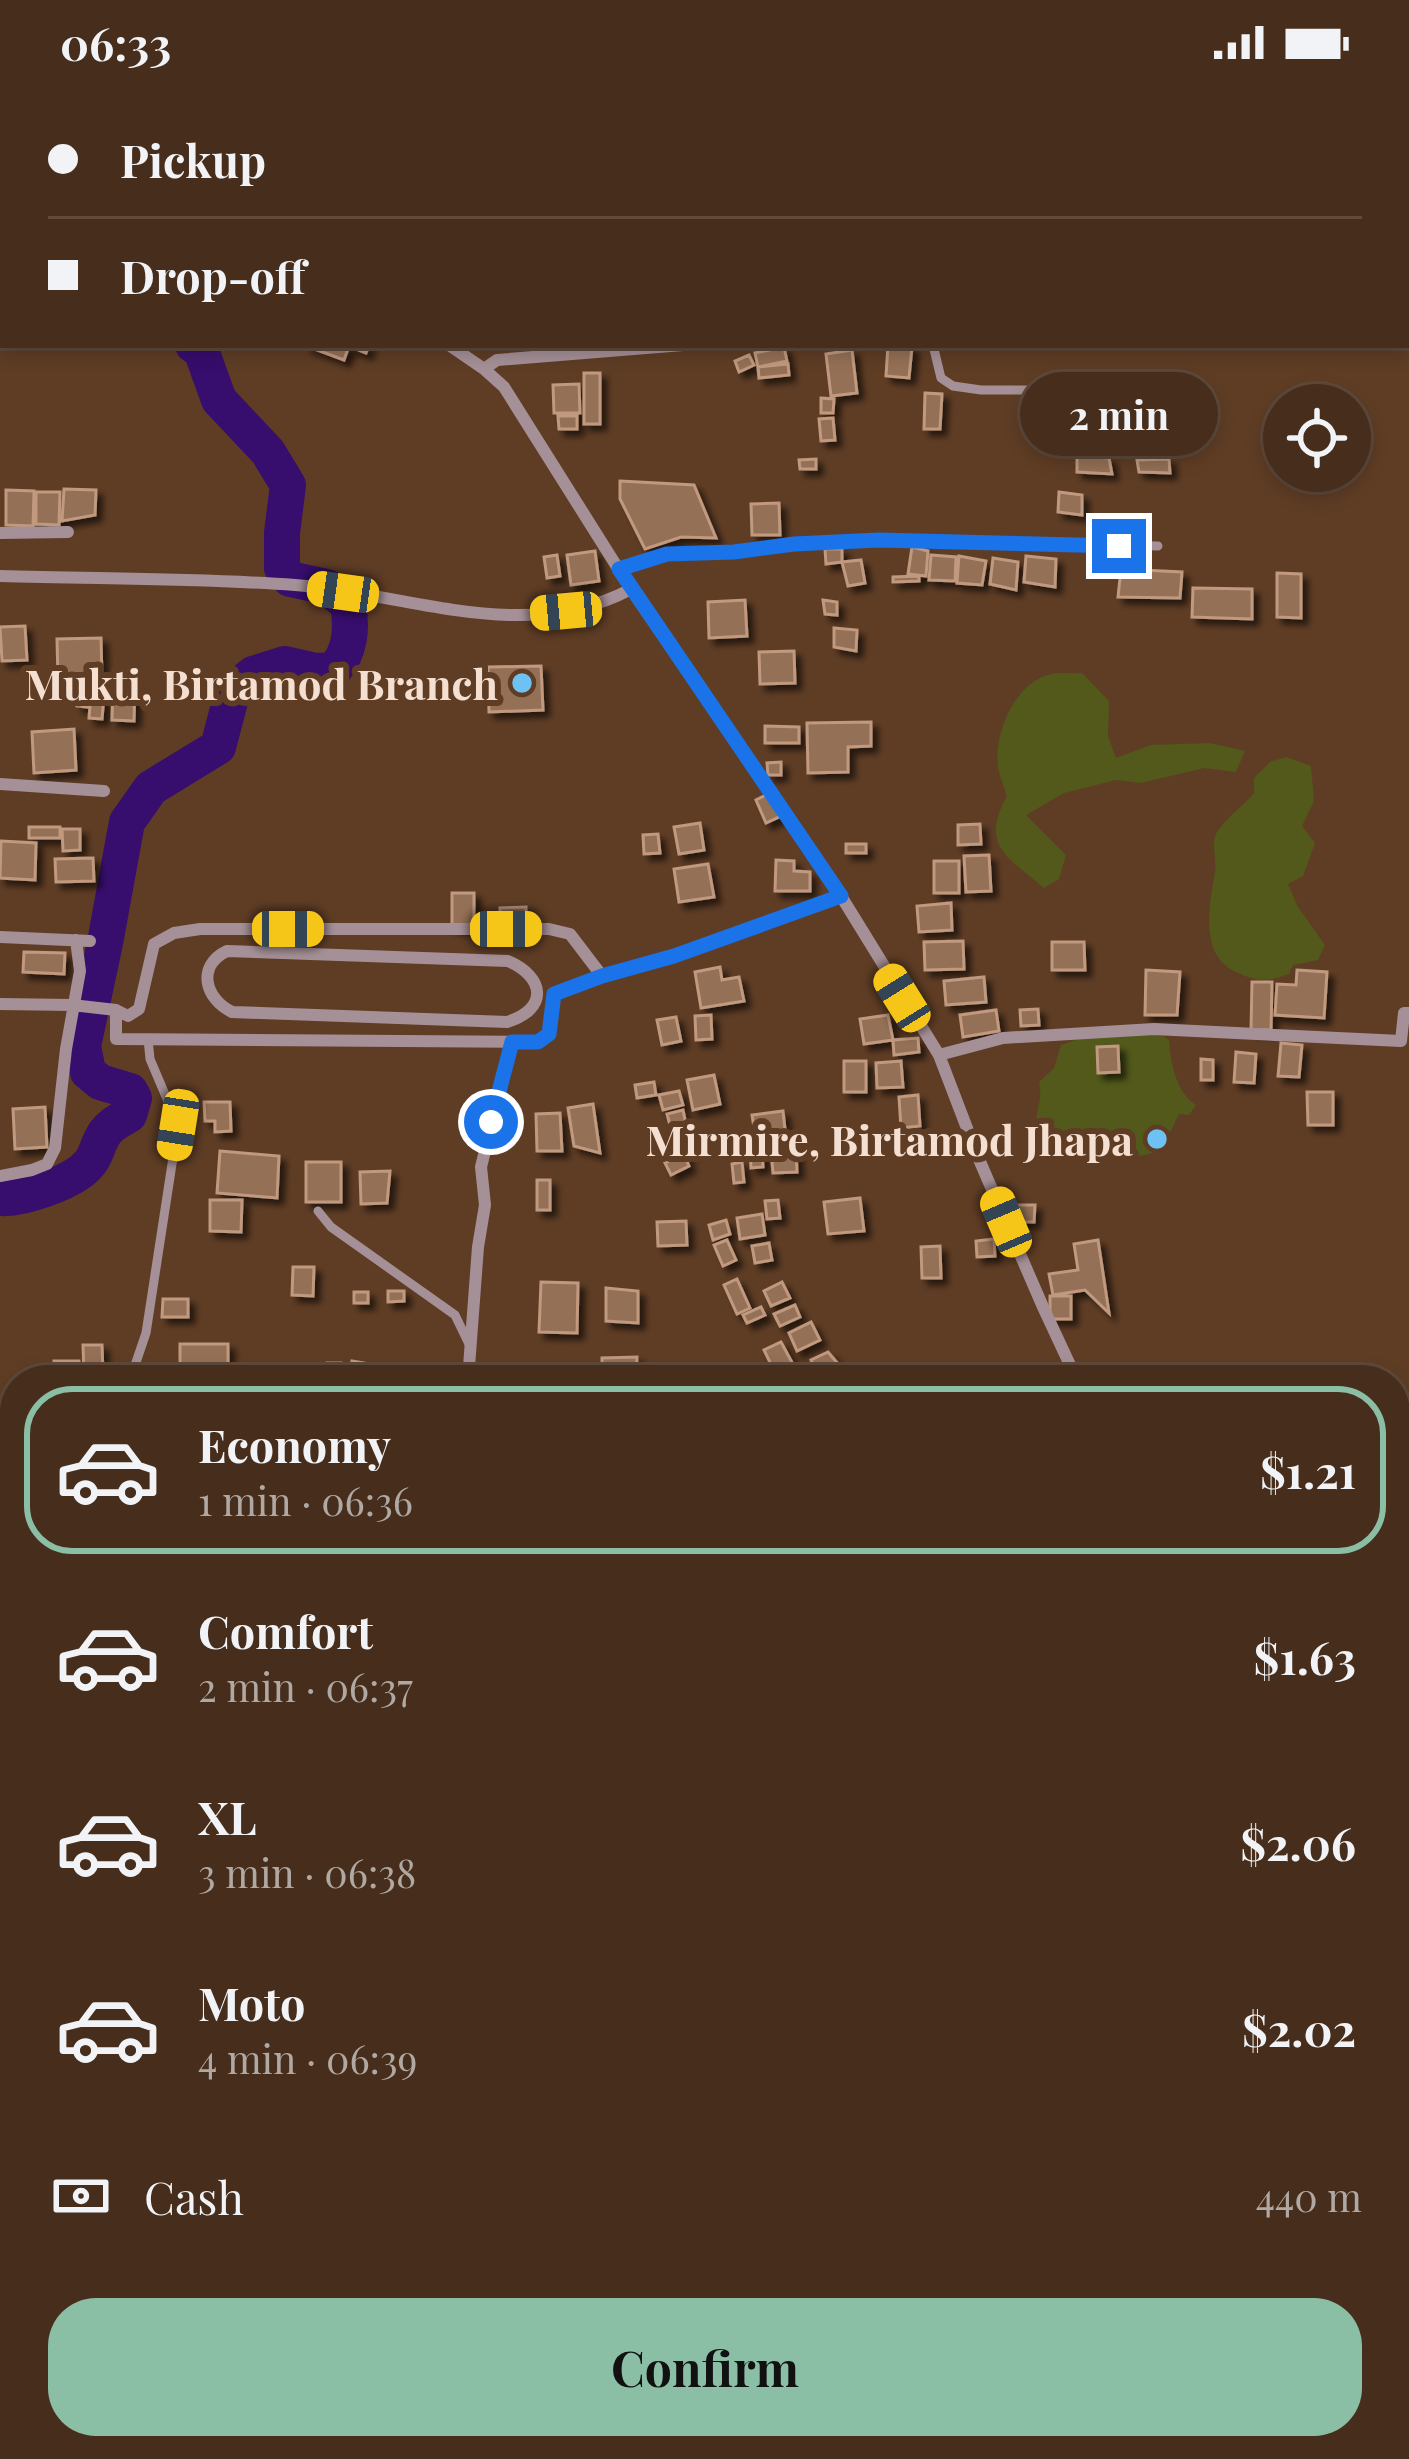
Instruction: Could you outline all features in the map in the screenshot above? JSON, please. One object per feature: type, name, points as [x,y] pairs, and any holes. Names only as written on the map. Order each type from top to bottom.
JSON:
[{"type":"street","points":[[453,348],[504,387],[631,589],[841,896],[939,1055],[1070,1365]]},
{"type":"street","points":[[484,369],[497,360],[592,348]]},
{"type":"street","points":[[0,533],[68,532]]},
{"type":"street","points":[[0,576],[297,585],[448,611],[526,615],[566,611],[631,589]]},
{"type":"street","points":[[0,784],[104,790]]},
{"type":"street","points":[[112,1010],[116,1039],[538,1042],[549,1034],[554,994],[841,896]]},
{"type":"street","points":[[0,1004],[75,1006],[128,1016],[139,1010],[154,944],[174,933],[200,929],[549,929],[570,934],[602,976]]},
{"type":"street","points":[[0,937],[83,940],[55,1148],[47,1164],[0,1176]]},
{"type":"street","points":[[227,950],[508,962],[525,970],[537,988],[528,1013],[507,1022],[232,1012],[216,1002],[207,984],[211,963],[227,950]]},
{"type":"street","points":[[939,1055],[1003,1038],[1154,1029],[1402,1041],[1404,1012],[1409,1013]]},
{"type":"street","points":[[469,1365],[485,1205],[481,1166],[512,1042]]},
{"type":"lane","points":[[934,348],[941,378],[953,386],[1173,390]]},
{"type":"lane","points":[[619,569],[667,554],[879,540],[1158,546]]},
{"type":"lane","points":[[135,1365],[146,1333],[178,1125],[151,1059],[148,1039]]},
{"type":"lane","points":[[318,1211],[331,1227],[455,1315],[470,1346]]},
{"type":"green space","points":[[1082,673],[1109,701],[1108,736],[1116,758],[1151,745],[1210,743],[1245,751],[1236,772],[1204,768],[1141,783],[1116,780],[1064,793],[1026,815],[1066,855],[1059,879],[1044,888],[1010,859],[997,839],[999,813],[1007,796],[998,768],[999,740],[1009,711],[1027,687],[1052,674]]},
{"type":"green space","points":[[1286,757],[1311,766],[1314,801],[1302,826],[1315,843],[1303,876],[1288,884],[1325,945],[1318,960],[1293,965],[1281,977],[1256,979],[1224,964],[1211,941],[1214,842],[1219,829],[1254,793],[1254,778],[1270,762]]},
{"type":"green space","points":[[1154,1029],[1169,1040],[1179,1085],[1196,1105],[1189,1115],[1179,1114],[1161,1151],[1131,1158],[1080,1150],[1036,1126],[1039,1082],[1054,1068],[1061,1045],[1104,1030]]},
{"type":"building","points":[[312,348],[348,348],[344,360]]},
{"type":"building","points":[[784,348],[787,361],[758,367],[755,353]]},
{"type":"building","points":[[888,348],[912,348],[909,378],[886,376]]},
{"type":"building","points":[[852,350],[857,393],[831,396],[826,354]]},
{"type":"building","points":[[749,355],[754,365],[739,372],[735,361]]},
{"type":"building","points":[[788,364],[789,375],[759,378],[758,367]]},
{"type":"building","points":[[584,373],[600,373],[600,424],[584,424]]},
{"type":"building","points":[[579,384],[580,413],[554,413],[553,385]]},
{"type":"building","points":[[925,393],[942,394],[940,429],[924,429]]},
{"type":"building","points":[[821,398],[834,399],[833,413],[821,413]]},
{"type":"building","points":[[1161,399],[1178,400],[1179,422],[1161,422]]},
{"type":"building","points":[[1088,402],[1114,402],[1114,436],[1088,436]]},
{"type":"building","points":[[1123,405],[1146,406],[1145,437],[1121,436]]},
{"type":"building","points":[[558,416],[577,416],[577,429],[559,429]]},
{"type":"building","points":[[833,418],[835,440],[821,441],[819,419]]},
{"type":"building","points":[[1077,456],[1109,458],[1112,474],[1077,472]]},
{"type":"building","points":[[816,459],[816,469],[800,469],[799,460]]},
{"type":"building","points":[[1169,459],[1170,473],[1139,472],[1137,460]]},
{"type":"building","points":[[620,481],[694,485],[716,538],[681,537],[645,549],[620,499]]},
{"type":"building","points":[[64,489],[96,490],[95,515],[62,521]]},
{"type":"building","points":[[6,490],[34,491],[33,526],[6,525]]},
{"type":"building","points":[[36,492],[60,492],[59,525],[36,524]]},
{"type":"building","points":[[1059,492],[1082,495],[1082,515],[1058,512]]},
{"type":"building","points":[[779,503],[780,535],[752,535],[751,504]]},
{"type":"building","points":[[912,547],[928,551],[926,576],[908,574]]},
{"type":"building","points":[[825,549],[842,549],[842,562],[826,564]]},
{"type":"building","points":[[595,551],[599,581],[571,585],[567,555]]},
{"type":"building","points":[[557,555],[560,576],[547,578],[544,557]]},
{"type":"building","points":[[931,555],[956,557],[955,581],[929,580]]},
{"type":"building","points":[[959,556],[986,561],[982,585],[957,583]]},
{"type":"building","points":[[1026,556],[1056,559],[1055,587],[1024,582]]},
{"type":"building","points":[[993,558],[1018,562],[1016,590],[990,584]]},
{"type":"building","points":[[861,560],[865,583],[848,586],[842,562]]},
{"type":"building","points":[[1121,569],[1182,572],[1180,598],[1118,597]]},
{"type":"building","points":[[1277,573],[1301,574],[1301,618],[1277,617]]},
{"type":"building","points":[[919,576],[919,581],[893,582],[893,577]]},
{"type":"building","points":[[1193,588],[1252,589],[1252,619],[1192,617]]},
{"type":"building","points":[[745,600],[747,636],[709,638],[708,602]]},
{"type":"building","points":[[823,600],[837,602],[837,615],[825,614]]},
{"type":"building","points":[[25,626],[27,660],[2,661],[0,627]]},
{"type":"building","points":[[834,628],[857,630],[856,651],[834,647]]},
{"type":"building","points":[[101,638],[102,678],[58,679],[57,639]]},
{"type":"building","points":[[794,651],[795,683],[760,684],[759,652]]},
{"type":"building","points":[[541,666],[543,710],[489,712],[488,667]]},
{"type":"building","points":[[79,683],[89,684],[87,707],[77,706]]},
{"type":"building","points":[[113,685],[135,685],[134,721],[112,720]]},
{"type":"building","points":[[91,695],[104,696],[102,719],[89,718]]},
{"type":"building","points":[[871,722],[871,746],[848,747],[848,772],[808,773],[807,723]]},
{"type":"building","points":[[765,726],[799,727],[799,743],[765,743]]},
{"type":"building","points":[[74,729],[76,770],[34,773],[32,732]]},
{"type":"building","points":[[781,762],[781,775],[768,775],[767,763]]},
{"type":"building","points":[[770,793],[781,816],[766,823],[756,800]]},
{"type":"building","points":[[700,823],[704,850],[679,854],[674,827]]},
{"type":"building","points":[[980,824],[981,844],[958,845],[958,825]]},
{"type":"building","points":[[29,827],[60,827],[60,838],[29,838]]},
{"type":"building","points":[[62,829],[80,829],[80,850],[63,851]]},
{"type":"building","points":[[658,834],[660,853],[644,854],[643,835]]},
{"type":"building","points":[[1,841],[36,843],[35,880],[0,878]]},
{"type":"building","points":[[846,844],[866,844],[866,853],[846,853]]},
{"type":"building","points":[[989,855],[991,891],[966,892],[964,856]]},
{"type":"building","points":[[93,858],[94,881],[56,882],[55,859]]},
{"type":"building","points":[[776,860],[794,861],[794,871],[810,872],[810,891],[775,891]]},
{"type":"building","points":[[934,861],[959,861],[959,893],[934,893]]},
{"type":"building","points":[[708,864],[714,897],[679,902],[674,869]]},
{"type":"building","points":[[452,893],[474,893],[474,927],[452,927]]},
{"type":"building","points":[[951,903],[952,930],[919,932],[917,906]]},
{"type":"building","points":[[526,907],[526,924],[500,925],[500,908]]},
{"type":"building","points":[[963,941],[964,969],[925,970],[924,942]]},
{"type":"building","points":[[1052,942],[1084,942],[1085,970],[1052,970]]},
{"type":"building","points":[[24,952],[65,953],[64,974],[23,972]]},
{"type":"building","points":[[720,967],[722,980],[739,977],[744,1001],[701,1008],[695,972]]},
{"type":"building","points":[[1146,970],[1180,972],[1177,1015],[1145,1015]]},
{"type":"building","points":[[1297,970],[1327,972],[1324,1018],[1275,1015],[1277,984],[1296,985]]},
{"type":"building","points":[[984,977],[986,1002],[946,1005],[944,981]]},
{"type":"building","points":[[1252,982],[1272,982],[1271,1030],[1251,1030]]},
{"type":"building","points":[[1038,1009],[1039,1025],[1021,1026],[1020,1010]]},
{"type":"building","points":[[996,1010],[999,1031],[963,1037],[960,1015]]},
{"type":"building","points":[[711,1015],[712,1039],[696,1040],[695,1016]]},
{"type":"building","points":[[888,1015],[893,1040],[864,1044],[860,1019]]},
{"type":"building","points":[[676,1017],[681,1041],[662,1045],[657,1020]]},
{"type":"building","points":[[918,1038],[919,1052],[894,1055],[893,1040]]},
{"type":"building","points":[[1281,1043],[1302,1045],[1299,1077],[1278,1076]]},
{"type":"building","points":[[1118,1046],[1119,1072],[1098,1073],[1097,1047]]},
{"type":"building","points":[[1236,1052],[1256,1054],[1254,1083],[1234,1082]]},
{"type":"building","points":[[1201,1059],[1213,1060],[1213,1080],[1201,1080]]},
{"type":"building","points":[[844,1061],[866,1061],[866,1092],[844,1092]]},
{"type":"building","points":[[901,1061],[903,1087],[877,1088],[876,1063]]},
{"type":"building","points":[[714,1075],[720,1104],[693,1110],[687,1080]]},
{"type":"building","points":[[654,1082],[656,1095],[637,1098],[635,1085]]},
{"type":"building","points":[[679,1091],[683,1105],[663,1110],[659,1095]]},
{"type":"building","points":[[1307,1092],[1333,1092],[1333,1125],[1308,1125]]},
{"type":"building","points":[[918,1095],[920,1126],[901,1128],[899,1097]]},
{"type":"building","points":[[204,1102],[230,1102],[231,1131],[215,1132],[215,1121],[205,1121]]},
{"type":"building","points":[[593,1104],[600,1153],[574,1146],[568,1108]]},
{"type":"building","points":[[45,1107],[47,1147],[15,1149],[13,1109]]},
{"type":"building","points":[[683,1110],[687,1129],[672,1133],[667,1114]]},
{"type":"building","points":[[783,1111],[785,1129],[755,1134],[752,1115]]},
{"type":"building","points":[[560,1113],[562,1151],[537,1151],[536,1114]]},
{"type":"building","points":[[691,1132],[695,1151],[675,1154],[672,1135]]},
{"type":"building","points":[[762,1146],[763,1167],[751,1168],[750,1147]]},
{"type":"building","points":[[796,1149],[797,1172],[773,1173],[771,1151]]},
{"type":"building","points":[[220,1151],[279,1156],[277,1198],[217,1193]]},
{"type":"building","points":[[684,1154],[689,1166],[671,1175],[665,1163]]},
{"type":"building","points":[[306,1162],[341,1162],[341,1202],[306,1202]]},
{"type":"building","points":[[742,1162],[744,1182],[734,1183],[732,1164]]},
{"type":"building","points":[[390,1171],[387,1203],[361,1204],[360,1172]]},
{"type":"building","points":[[537,1180],[550,1180],[550,1210],[537,1210]]},
{"type":"building","points":[[860,1198],[864,1231],[828,1234],[824,1202]]},
{"type":"building","points":[[210,1200],[242,1200],[241,1232],[210,1231]]},
{"type":"building","points":[[778,1200],[780,1218],[767,1219],[765,1201]]},
{"type":"building","points":[[1014,1205],[1035,1205],[1034,1222],[1014,1222]]},
{"type":"building","points":[[762,1214],[765,1235],[740,1239],[737,1218]]},
{"type":"building","points":[[726,1220],[730,1234],[713,1240],[709,1225]]},
{"type":"building","points":[[686,1221],[687,1245],[658,1246],[657,1222]]},
{"type":"building","points":[[994,1239],[995,1256],[977,1257],[976,1241]]},
{"type":"building","points":[[727,1240],[736,1260],[723,1266],[714,1245]]},
{"type":"building","points":[[1098,1240],[1109,1313],[1085,1290],[1053,1295],[1049,1274],[1078,1270],[1074,1244]]},
{"type":"building","points":[[769,1243],[772,1260],[755,1263],[752,1246]]},
{"type":"building","points":[[940,1246],[941,1278],[922,1278],[921,1247]]},
{"type":"building","points":[[293,1267],[314,1267],[313,1296],[292,1295]]},
{"type":"building","points":[[737,1279],[750,1308],[737,1314],[724,1285]]},
{"type":"building","points":[[541,1282],[578,1283],[577,1333],[539,1332]]},
{"type":"building","points":[[782,1282],[790,1298],[771,1306],[764,1291]]},
{"type":"building","points":[[606,1288],[638,1291],[638,1323],[606,1321]]},
{"type":"building","points":[[388,1291],[404,1291],[404,1301],[388,1302]]},
{"type":"building","points":[[354,1292],[368,1292],[368,1303],[354,1303]]},
{"type":"building","points":[[1050,1296],[1071,1296],[1071,1319],[1050,1319]]},
{"type":"building","points":[[163,1299],[188,1299],[188,1317],[162,1317]]},
{"type":"building","points":[[795,1305],[800,1317],[780,1326],[774,1314]]},
{"type":"building","points":[[761,1307],[765,1315],[747,1323],[743,1315]]},
{"type":"building","points":[[811,1322],[820,1340],[797,1351],[789,1333]]},
{"type":"building","points":[[781,1342],[793,1365],[771,1365],[764,1350]]},
{"type":"building","points":[[180,1344],[228,1344],[228,1365],[180,1365]]},
{"type":"building","points":[[83,1345],[102,1345],[103,1365],[84,1365]]},
{"type":"building","points":[[828,1352],[839,1365],[813,1365],[811,1360]]},
{"type":"building","points":[[637,1357],[637,1365],[602,1365],[602,1358]]},
{"type":"building","points":[[54,1361],[79,1361],[79,1365],[54,1365]]},
{"type":"waterway","points":[[0,1198],[47,1189],[71,1178],[93,1159],[106,1131],[129,1115],[134,1098],[130,1091],[100,1082],[88,1072],[83,1046],[127,822],[151,788],[218,747],[233,690],[253,674],[285,664],[334,670],[349,639],[348,604],[327,587],[290,579],[282,568],[288,485],[268,452],[219,400],[198,348]]},
{"type":"place","name":"Mukti, Birtamod Branch","points":[[522,683]]},
{"type":"place","name":"Mirmire, Birtamod Jhapa","points":[[1157,1139]]},
{"type":"route","points":[[491,1122],[512,1042],[538,1042],[549,1034],[554,994],[841,896],[619,569],[667,554],[879,540],[1119,546]]}]
